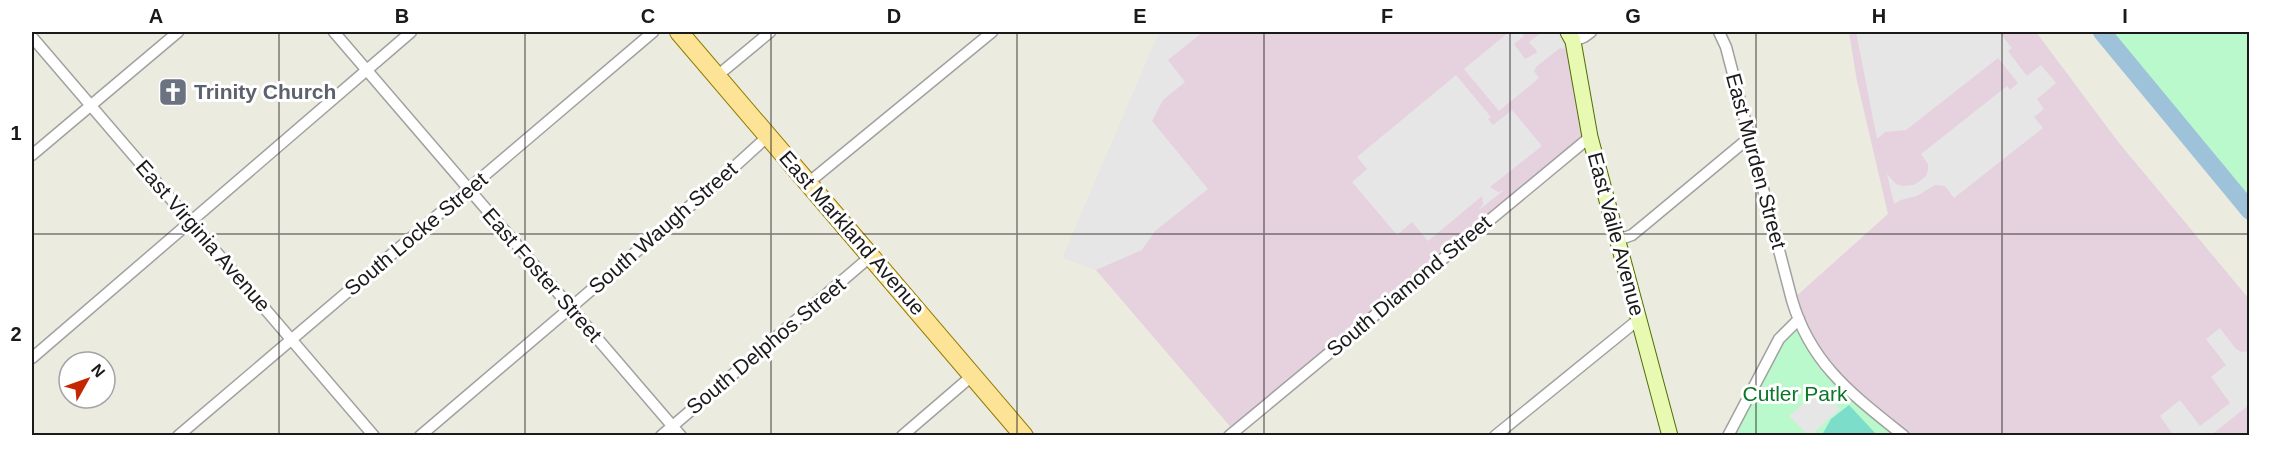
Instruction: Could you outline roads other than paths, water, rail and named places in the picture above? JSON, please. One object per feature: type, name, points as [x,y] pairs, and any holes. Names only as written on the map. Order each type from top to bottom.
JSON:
[{"type":"main road","name":"East Markland Avenue","points":[[679,32],[1024,435]]},
{"type":"street","points":[[32,155],[178,32]]},
{"type":"street","name":"East Foster Street","points":[[334,32],[681,435]]},
{"type":"street","points":[[32,358],[411,32]]},
{"type":"street","name":"South Locke Street","points":[[178,435],[653,32]]},
{"type":"street","points":[[717,76],[770,32]]},
{"type":"street","points":[[808,183],[992,32]]},
{"type":"street","points":[[1571,36],[1584,37],[1591,32]]},
{"type":"street","name":"East Murden Street","points":[[1719,32],[1726,47],[1799,319]]},
{"type":"street","name":"East Vaile Avenue","points":[[1571,36],[1590,137],[1670,435]]},
{"type":"street","name":"East Virginia Avenue","points":[[32,37],[374,435]]},
{"type":"street","name":"South Waugh Street","points":[[420,435],[711,188],[768,136]]},
{"type":"street","name":"South Diamond Street","points":[[1229,435],[1590,137]]},
{"type":"street","points":[[1618,240],[1632,235],[1650,221],[1750,137]]},
{"type":"street","name":"South Delphos Street","points":[[661,435],[871,256]]},
{"type":"street","points":[[1495,435],[1639,319]]},
{"type":"street","points":[[1728,435],[1779,339],[1799,319],[1815,350],[1842,385],[1904,435]]},
{"type":"street","points":[[902,435],[973,375]]},
{"type":"waterway","points":[[2102,32],[2250,211]]},
{"type":"place","name":"Trinity Church","points":[[173,92]]},
{"type":"park label","name":"Cutler Park","points":[[1795,394]]}]
